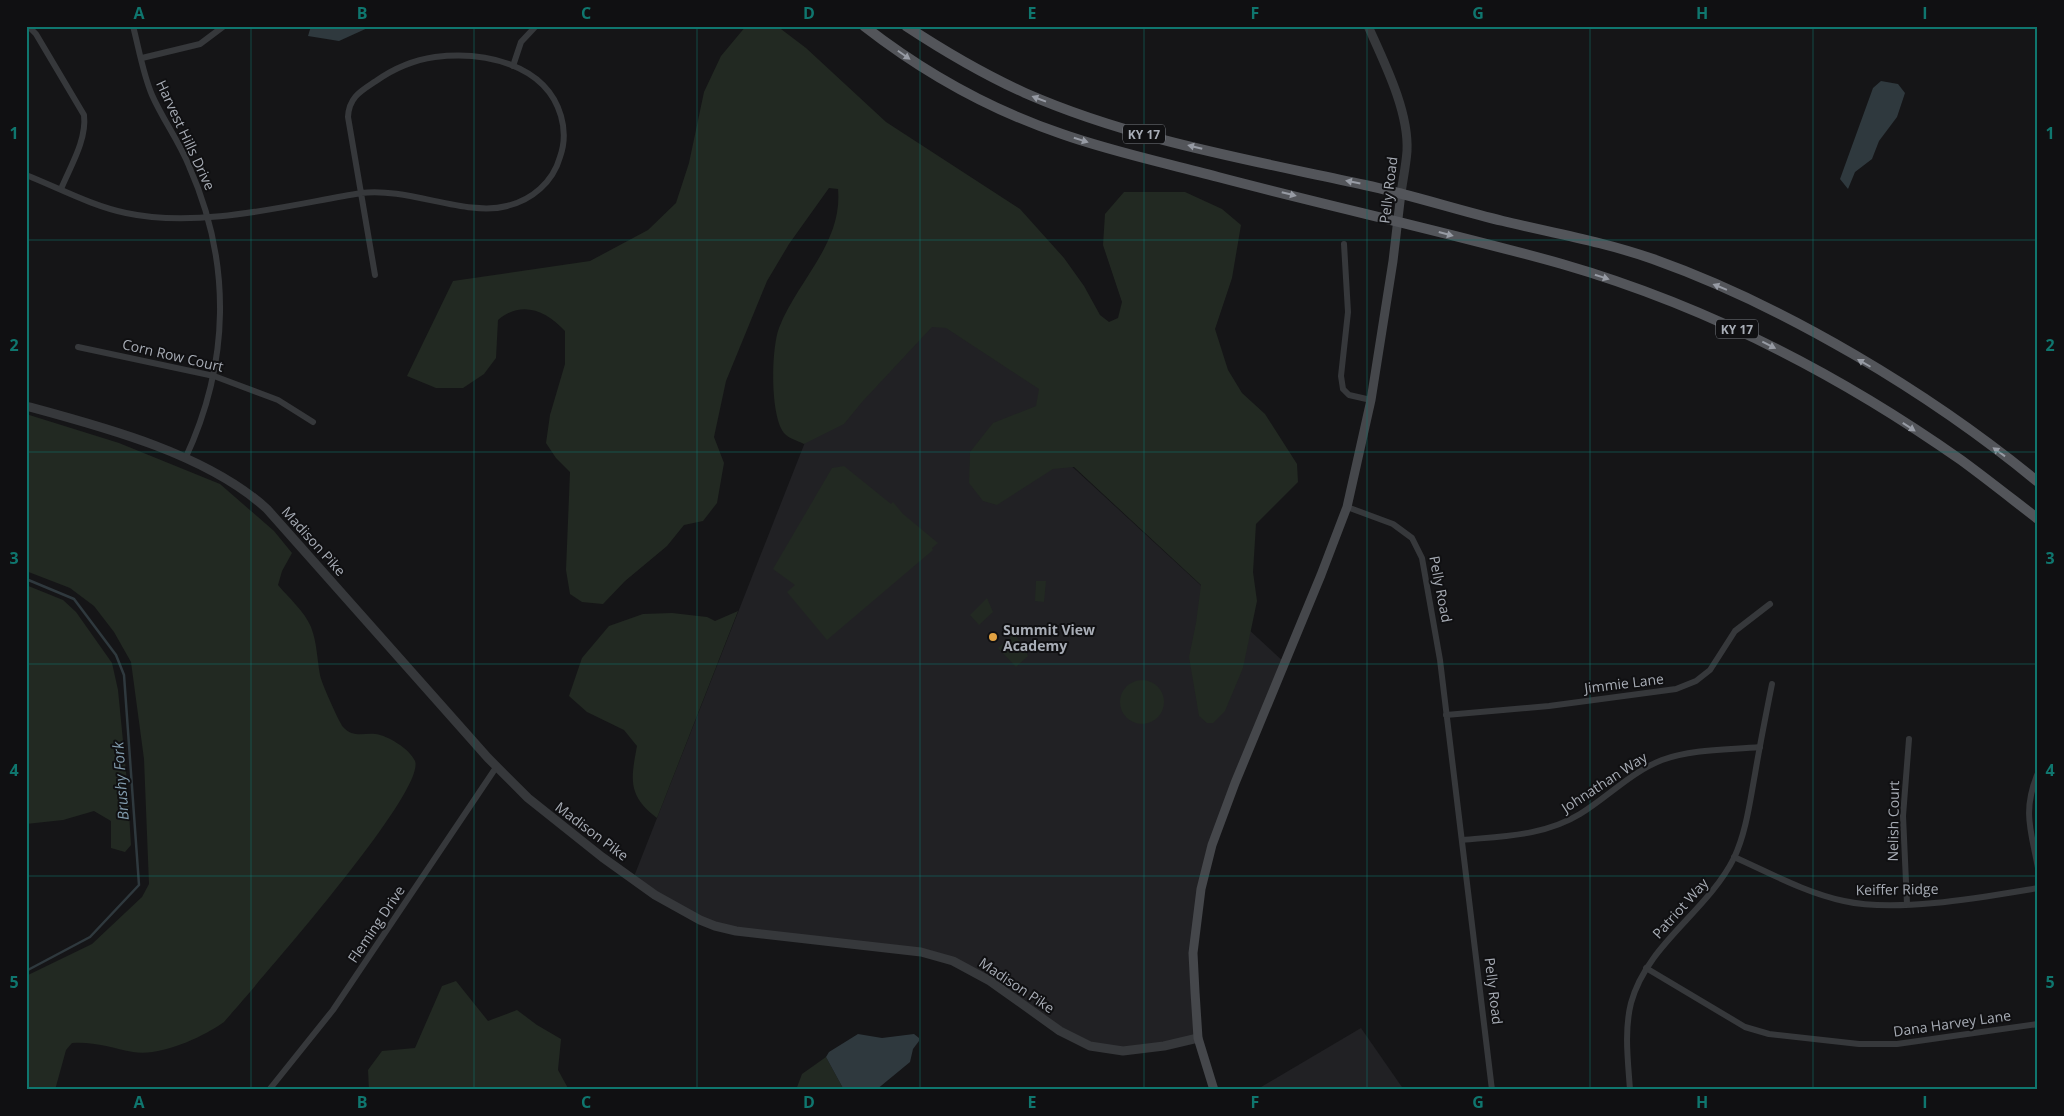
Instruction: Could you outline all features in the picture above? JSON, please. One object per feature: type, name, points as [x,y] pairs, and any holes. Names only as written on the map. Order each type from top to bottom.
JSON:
[{"type":"main road","name":"KY 17","points":[[864,26],[908,59],[944,81],[1060,134],[1242,183],[1398,221],[1564,265],[1682,306],[1771,345],[1881,409],[1961,460],[2038,519]]},
{"type":"main road","name":"KY 17","points":[[906,26],[988,75],[1027,94],[1080,114],[1156,138],[1400,193],[1651,258],[1734,292],[1803,327],[1886,375],[1958,422],[2038,482]]},
{"type":"main road","name":"Pelly Road","points":[[1346,507],[1371,400],[1398,221],[1400,193]]},
{"type":"main road","points":[[1214,1090],[1198,1038],[1193,953],[1201,889],[1206,868],[1235,783],[1321,575],[1346,507]]},
{"type":"street","points":[[28,26],[36,34],[82,108],[84,115],[85,123],[82,140],[61,189]]},
{"type":"street","name":"Harvest Hills Drive","points":[[133,26],[152,94],[189,165],[208,218],[218,265],[220,304],[219,345],[214,376],[195,438],[185,459]]},
{"type":"street","points":[[142,58],[200,44],[224,26]]},
{"type":"street","points":[[513,66],[521,42],[536,26]]},
{"type":"street","name":"Pelly Road","points":[[1368,26],[1401,109],[1406,129],[1407,150],[1400,193]]},
{"type":"street","points":[[26,175],[124,213],[167,218],[208,218],[361,193],[393,192],[495,209],[521,202],[535,194],[553,174],[560,160],[564,135],[562,121],[558,106],[543,83],[513,66],[476,57],[434,57],[396,69],[352,98],[348,107],[348,117],[361,193],[375,275]]},
{"type":"street","points":[[1344,244],[1348,312],[1341,376],[1343,389],[1349,395],[1371,400]]},
{"type":"street","name":"Corn Row Court","points":[[78,347],[214,376],[258,391],[313,422]]},
{"type":"street","name":"Madison Pike","points":[[26,406],[88,424],[185,459],[232,482],[251,494],[267,509],[497,766],[552,819],[602,857],[678,909],[716,926],[790,938],[921,952],[953,961],[990,981],[1072,1038],[1108,1050],[1123,1051],[1149,1048],[1198,1038]]},
{"type":"street","name":"Pelly Road","points":[[1346,507],[1392,524],[1412,538],[1422,558],[1430,592],[1492,1090]]},
{"type":"street","name":"Jimmie Lane","points":[[1446,715],[1549,706],[1676,689],[1696,681],[1710,670],[1734,631],[1770,604]]},
{"type":"street","name":"Patriot Way","points":[[1630,1090],[1628,1021],[1637,986],[1656,953],[1710,896],[1734,857],[1749,808],[1772,684]]},
{"type":"street","name":"Nelish Court","points":[[1907,904],[1903,816],[1909,739]]},
{"type":"street","name":"Johnathan Way","points":[[1462,840],[1527,834],[1563,823],[1580,814],[1638,772],[1677,755],[1760,747]]},
{"type":"street","name":"Fleming Drive","points":[[270,1090],[350,986],[497,766]]},
{"type":"street","points":[[2038,773],[2028,797],[2028,811],[2038,868]]},
{"type":"street","name":"Keiffer Ridge","points":[[1734,857],[1828,897],[1865,905],[1907,904],[1982,898],[2038,888]]},
{"type":"street","name":"Dana Harvey Lane","points":[[1646,968],[1737,1023],[1769,1034],[1859,1044],[1897,1044],[2038,1024]]},
{"type":"shaded area","points":[[311,26],[372,26],[339,41],[308,36]]},
{"type":"shaded area","points":[[746,26],[777,26],[806,48],[886,122],[1020,209],[1064,258],[1084,286],[1100,315],[1109,322],[1118,318],[1122,302],[1103,245],[1105,214],[1124,192],[1185,192],[1222,209],[1241,225],[1232,278],[1215,329],[1228,370],[1242,393],[1265,414],[1297,464],[1298,482],[1256,524],[1253,572],[1257,601],[1243,668],[1225,711],[1213,723],[1207,723],[1199,716],[1189,657],[1201,585],[1074,467],[1053,469],[997,505],[983,501],[969,483],[970,452],[993,423],[1036,406],[1039,389],[946,328],[932,327],[844,424],[804,444],[784,433],[779,424],[774,398],[773,366],[776,338],[787,311],[826,244],[838,209],[838,189],[829,188],[789,244],[767,281],[726,381],[714,437],[724,463],[717,503],[703,521],[684,525],[667,546],[625,581],[603,604],[582,602],[570,594],[566,570],[570,472],[556,458],[546,443],[550,415],[565,364],[565,331],[542,313],[533,310],[516,310],[498,320],[496,358],[484,374],[463,388],[436,388],[407,376],[453,281],[590,261],[648,230],[676,203],[689,163],[704,92],[721,56]]},
{"type":"shaded area","points":[[1881,81],[1898,84],[1905,93],[1897,117],[1879,141],[1872,159],[1855,172],[1848,189],[1840,179],[1873,88]]},
{"type":"shaded area","name":"Summit View Academy","points":[[874,267],[1055,387],[1039,436],[1285,663],[1212,845],[1196,921],[1198,1038],[1123,1051],[1090,1046],[990,981],[921,952],[715,926],[633,879]]},
{"type":"shaded area","points":[[26,414],[119,443],[220,484],[274,531],[292,553],[282,571],[278,585],[301,610],[311,627],[316,645],[321,679],[341,724],[351,733],[375,734],[392,740],[403,747],[415,761],[411,780],[394,810],[367,849],[300,933],[224,1022],[205,1034],[181,1045],[156,1052],[133,1052],[95,1044],[72,1043],[66,1050],[55,1090],[26,1089],[26,976],[92,944],[142,897],[149,884],[144,759],[131,662],[114,632],[94,606],[70,588],[26,571]]},
{"type":"shaded area","points":[[844,466],[891,504],[893,502],[903,514],[938,543],[932,548],[933,550],[827,640],[787,592],[795,585],[773,569],[832,468]]},
{"type":"shaded area","points":[[1036,581],[1046,581],[1044,602],[1035,601]]},
{"type":"shaded area","points":[[26,585],[63,600],[76,612],[112,663],[118,690],[127,782],[131,845],[125,852],[111,848],[111,821],[94,811],[63,820],[26,824]]},
{"type":"shaded area","points":[[987,598],[993,612],[979,625],[970,615]]},
{"type":"shaded area","points":[[738,611],[657,818],[640,802],[636,794],[633,768],[637,746],[624,730],[587,712],[569,696],[582,658],[609,626],[643,614],[672,613],[707,617],[715,621]]},
{"type":"shaded area","points":[[1014,634],[1024,646],[1028,656],[1016,667],[998,648]]},
{"type":"shaded area","points":[[1146,680],[1158,686],[1163,693],[1163,711],[1158,718],[1151,723],[1138,724],[1130,721],[1123,714],[1120,698],[1123,690],[1130,683]]},
{"type":"shaded area","points":[[456,981],[488,1021],[517,1010],[537,1025],[561,1039],[558,1070],[569,1090],[369,1090],[368,1070],[382,1051],[415,1048],[442,986]]},
{"type":"shaded area","points":[[1361,1028],[1404,1090],[1256,1090]]},
{"type":"shaded area","points":[[858,1034],[882,1038],[914,1034],[919,1038],[919,1041],[913,1049],[910,1062],[876,1090],[844,1090],[826,1057],[829,1052]]},
{"type":"shaded area","points":[[826,1057],[844,1090],[796,1090],[802,1074]]},
{"type":"waterway","name":"Brushy Fork","points":[[26,579],[74,599],[116,655],[124,675],[139,885],[90,937],[26,971]]},
{"type":"place","name":"Summit View Academy","points":[[993,637]]}]
